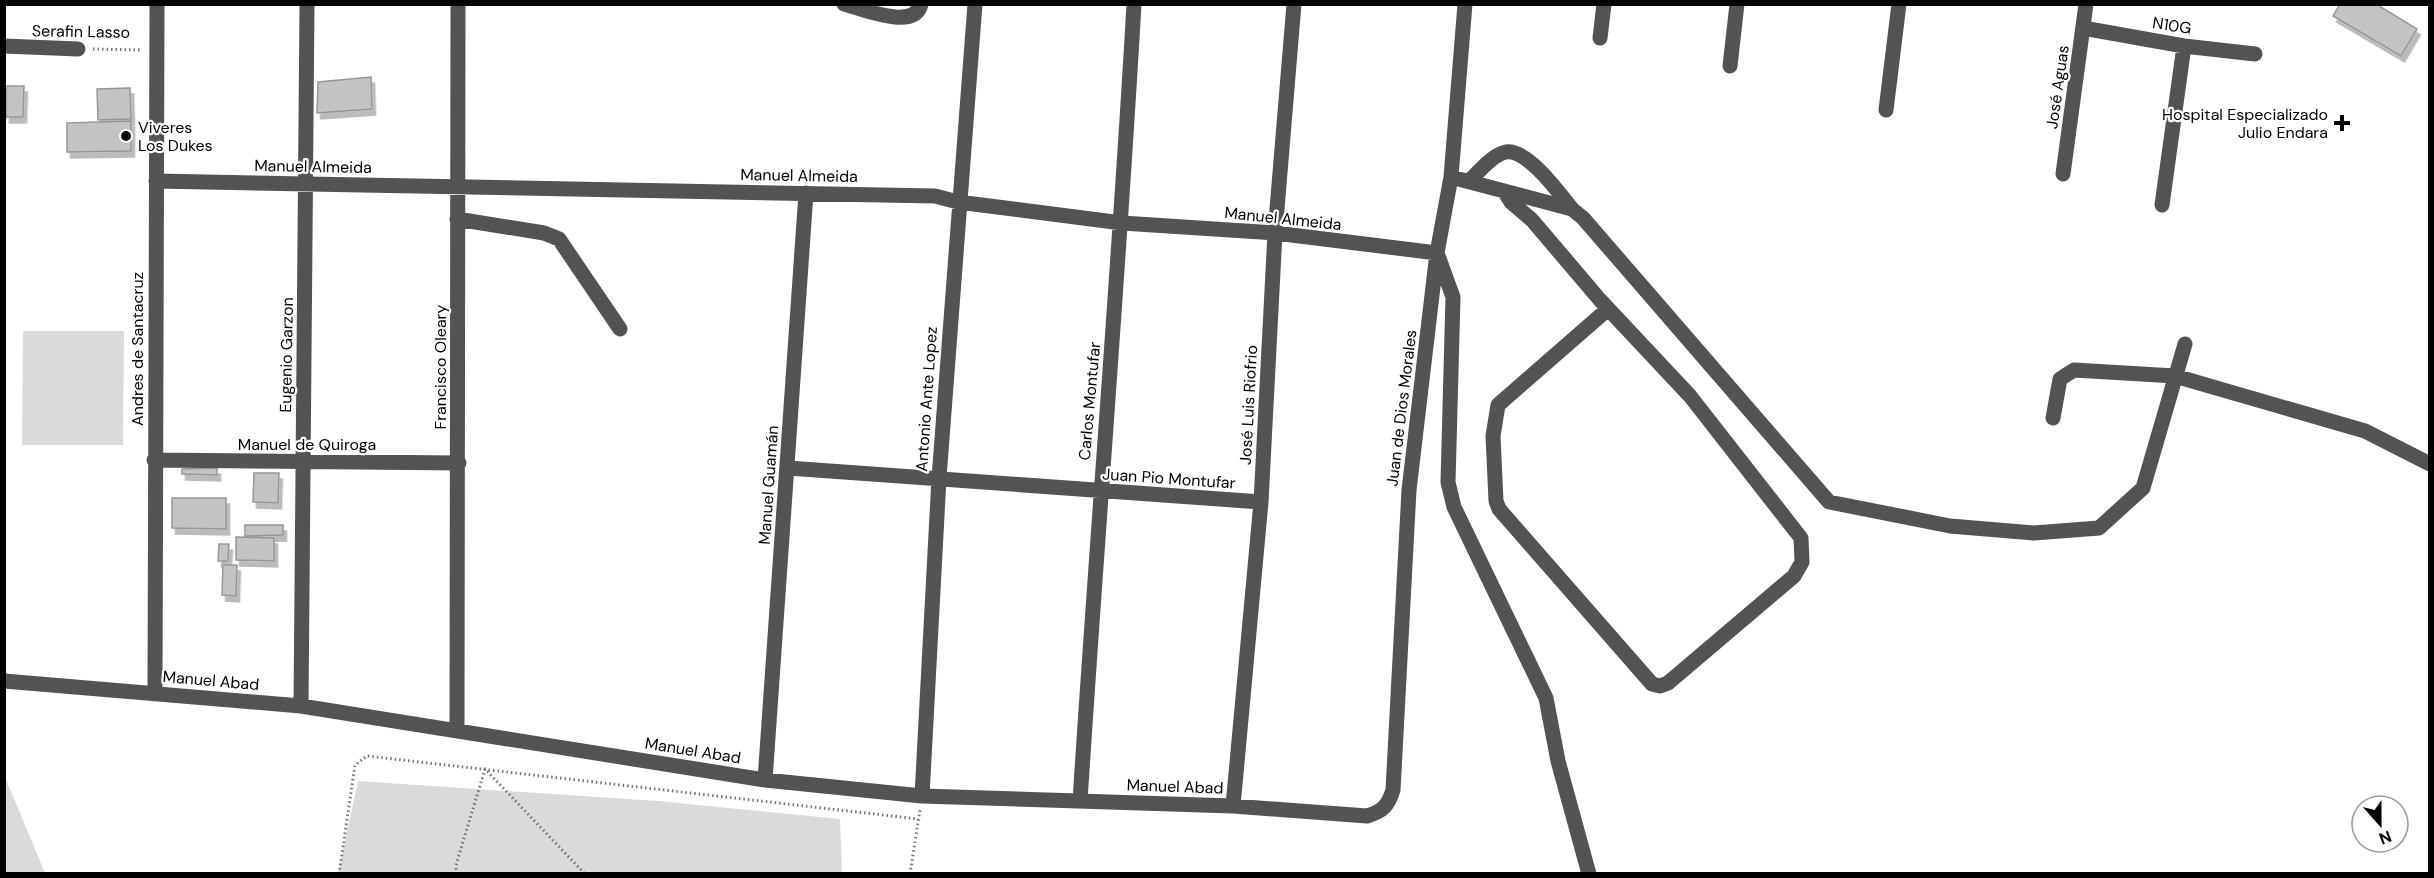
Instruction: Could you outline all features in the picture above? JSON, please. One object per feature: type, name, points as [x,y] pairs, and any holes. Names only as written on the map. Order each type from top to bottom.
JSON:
[{"type":"street","name":"Andres de Santacruz","points":[[154,693],[157,4]]},
{"type":"street","name":"Eugenio Garzon","points":[[301,706],[307,4]]},
{"type":"street","name":"Francisco Oleary","points":[[457,729],[458,4]]},
{"type":"street","points":[[844,4],[906,19],[916,14],[921,4]]},
{"type":"street","name":"Antonio Ante Lopez","points":[[922,796],[939,478],[958,202],[975,4]]},
{"type":"street","name":"Carlos Montufar","points":[[1080,801],[1099,491],[1122,223],[1134,4]]},
{"type":"street","name":"José Luis Riofrio","points":[[1233,806],[1261,502],[1275,233],[1294,4]]},
{"type":"street","name":"Juan de Dios Morales","points":[[1380,812],[1388,805],[1393,790],[1409,490],[1437,254],[1451,177],[1465,4]]},
{"type":"street","points":[[1600,38],[1604,4]]},
{"type":"street","points":[[1730,66],[1737,4]]},
{"type":"street","points":[[1886,110],[1899,4]]},
{"type":"street","name":"José Aguas","points":[[2063,174],[2086,4]]},
{"type":"street","name":"N10G","points":[[2083,28],[2184,46],[2255,54]]},
{"type":"street","name":"Serafin Lasso","points":[[4,46],[78,49]]},
{"type":"street","points":[[2162,205],[2184,46]]},
{"type":"street","points":[[1469,181],[1495,157],[1508,152],[1524,156],[1583,218],[1829,501],[1950,526],[2034,533],[2099,528],[2143,488],[2185,344]]},
{"type":"street","points":[[1451,177],[1572,209]]},
{"type":"street","name":"Manuel Almeida","points":[[156,181],[935,196],[958,202],[1122,223],[1275,233],[1437,254]]},
{"type":"street","points":[[1504,191],[1511,202],[1532,220],[1608,309],[1690,396],[1796,529],[1803,547],[1802,562],[1794,576],[1668,683],[1660,686],[1652,684],[1499,509],[1496,501],[1493,436],[1498,405],[1608,309]]},
{"type":"street","name":"Manuel Guamán","points":[[765,780],[806,193]]},
{"type":"street","points":[[458,219],[544,233],[559,239],[620,329]]},
{"type":"street","points":[[1437,254],[1453,297],[1448,482],[1454,507],[1546,698],[1558,761],[1589,873]]},
{"type":"street","points":[[2053,418],[2060,379],[2074,370],[2175,376],[2365,431],[2430,464]]},
{"type":"street","name":"Manuel de Quiroga","points":[[154,460],[459,463]]},
{"type":"street","name":"Juan Pio Montufar","points":[[788,468],[1261,502]]},
{"type":"street","name":"Manuel Abad","points":[[4,681],[301,706],[457,729],[765,780],[922,796],[1233,806],[1367,816],[1380,812]]},
{"type":"path","name":"Serafin Lasso","points":[[78,49],[157,50]]},
{"type":"path","points":[[339,873],[355,765],[367,756],[918,819]]},
{"type":"path","points":[[456,873],[456,865],[485,769]]},
{"type":"path","points":[[485,769],[585,873]]},
{"type":"path","points":[[910,873],[922,796]]},
{"type":"shaded area","points":[[23,331],[124,331],[123,445],[22,445]]},
{"type":"shaded area","points":[[5,777],[45,873],[5,873]]},
{"type":"shaded area","points":[[358,781],[658,801],[840,819],[842,873],[338,873]]},
{"type":"building","points":[[2340,4],[2376,4],[2417,29],[2401,56],[2333,16]]},
{"type":"building","points":[[371,77],[372,109],[317,113],[318,82]]},
{"type":"building","points":[[6,86],[24,86],[23,117],[6,117]]},
{"type":"building","points":[[130,88],[131,119],[98,120],[97,89]]},
{"type":"building","points":[[131,121],[131,151],[67,152],[67,123]]},
{"type":"building","points":[[217,468],[217,475],[182,474],[182,469]]},
{"type":"building","points":[[254,473],[279,473],[278,503],[253,502]]},
{"type":"building","points":[[172,498],[226,498],[226,529],[172,528]]},
{"type":"building","points":[[245,525],[283,525],[283,535],[245,536]]},
{"type":"building","points":[[236,537],[274,538],[274,561],[236,560]]},
{"type":"building","points":[[219,544],[229,544],[228,561],[218,561]]},
{"type":"building","points":[[223,565],[237,565],[236,596],[222,595]]},
{"type":"place","name":"Hospital Especializado Julio Endara","points":[[2342,123]]},
{"type":"place","name":"Viveres Los Dukes","points":[[126,136]]}]
